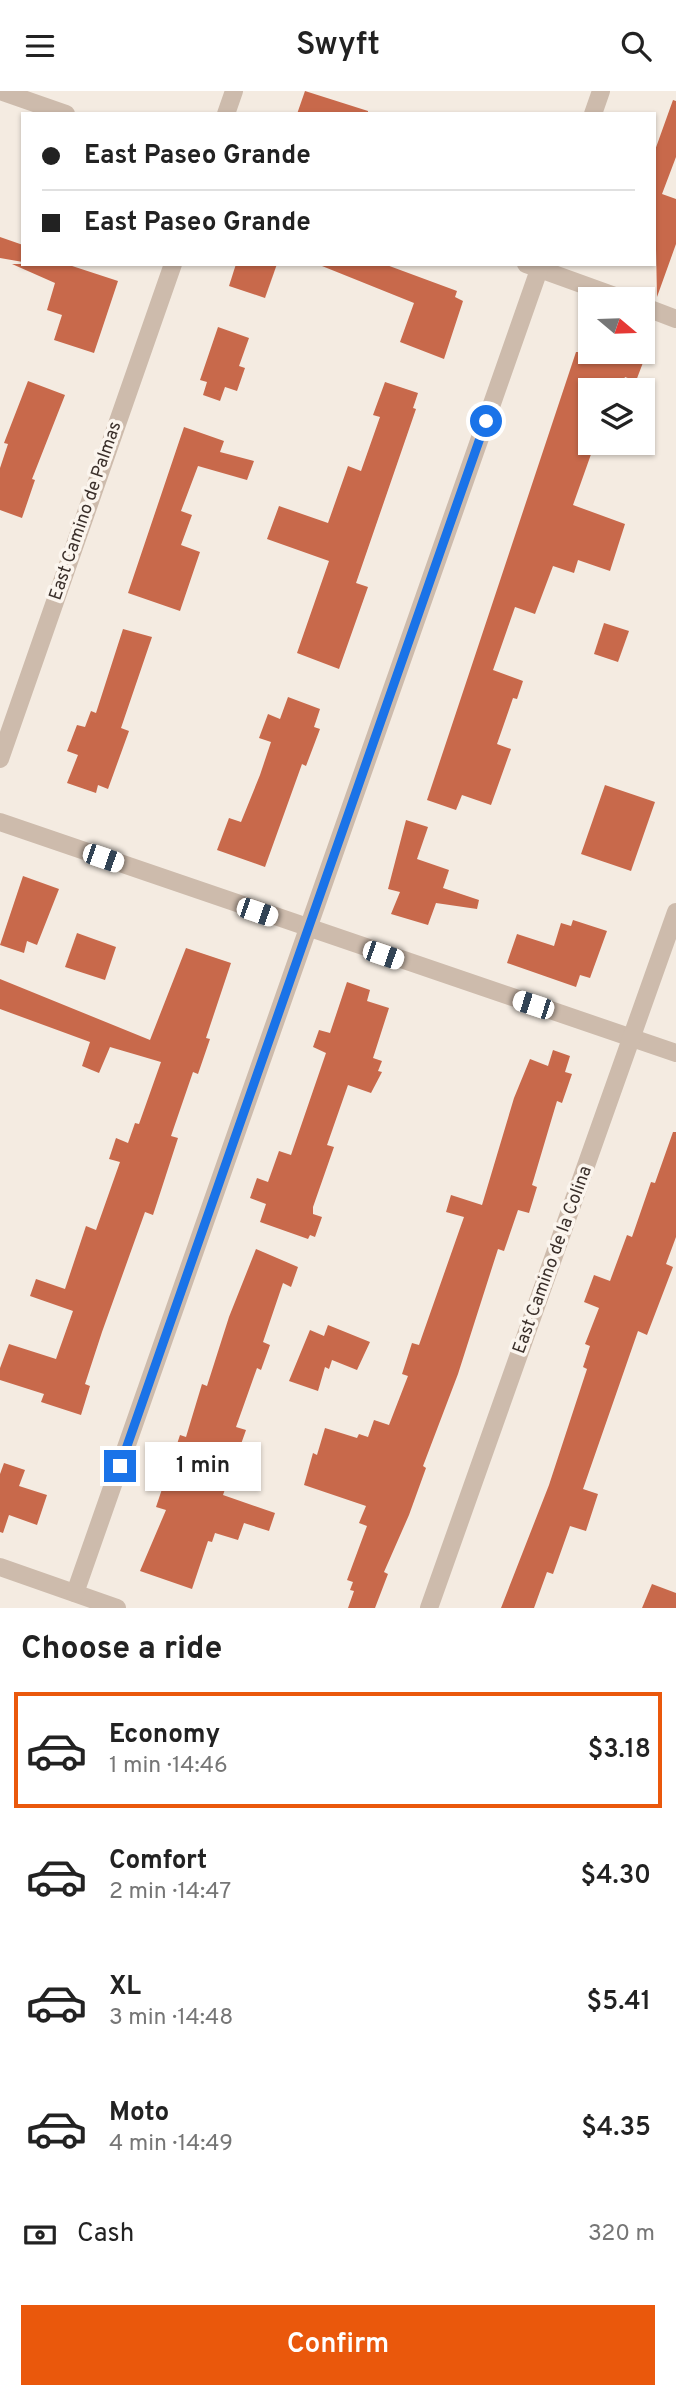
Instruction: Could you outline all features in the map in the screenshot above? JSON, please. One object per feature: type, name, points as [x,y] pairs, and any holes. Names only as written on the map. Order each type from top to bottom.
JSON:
[{"type":"street","points":[[0,91],[60,112]]},
{"type":"street","points":[[227,112],[234,91]]},
{"type":"street","points":[[594,112],[601,91]]},
{"type":"street","name":"East Camino de Palmas","points":[[0,759],[172,266]]},
{"type":"street","points":[[75,1593],[309,930],[536,266],[591,287]]},
{"type":"street","points":[[655,311],[676,319]]},
{"type":"street","points":[[0,822],[309,930],[676,1053]]},
{"type":"street","name":"East Camino de la Colina","points":[[429,1608],[676,912]]},
{"type":"street","points":[[0,1567],[117,1608]]},
{"type":"building","points":[[305,91],[368,111],[368,112],[298,112]]},
{"type":"building","points":[[673,100],[676,101],[676,157],[662,194],[676,199],[676,244],[657,297],[656,249],[656,147]]},
{"type":"building","points":[[0,237],[21,244],[21,262],[0,258]]},
{"type":"building","points":[[12,264],[72,266],[118,281],[94,353],[54,340],[62,315],[47,310],[55,283]]},
{"type":"building","points":[[235,266],[276,266],[265,298],[229,286]]},
{"type":"building","points":[[322,266],[389,266],[457,291],[455,297],[463,301],[444,359],[400,342],[414,303]]},
{"type":"building","points":[[218,327],[249,338],[239,366],[245,368],[237,391],[225,387],[220,401],[203,395],[207,382],[200,380]]},
{"type":"building","points":[[576,352],[578,364],[642,364],[637,378],[578,378],[578,455],[591,455],[573,505],[625,524],[610,571],[578,560],[574,573],[553,566],[535,614],[515,607],[493,670],[523,681],[517,699],[513,698],[497,744],[511,749],[491,805],[462,795],[456,810],[427,800]]},
{"type":"building","points":[[28,381],[65,395],[32,479],[35,480],[22,518],[0,510],[0,468],[8,444],[4,443]]},
{"type":"building","points":[[385,382],[418,393],[413,408],[416,409],[356,583],[368,587],[339,669],[297,653],[329,561],[267,539],[279,506],[328,523],[348,466],[361,471],[380,417],[373,415]]},
{"type":"building","points":[[184,427],[224,441],[220,452],[254,461],[247,480],[198,466],[181,511],[192,515],[181,545],[200,552],[180,611],[128,593]]},
{"type":"building","points":[[604,623],[629,631],[618,662],[594,654]]},
{"type":"building","points":[[123,629],[152,637],[121,728],[129,731],[108,789],[98,785],[96,793],[67,783],[78,755],[67,751],[77,725],[85,727],[91,711],[96,713]]},
{"type":"building","points":[[288,697],[320,709],[314,727],[320,729],[306,766],[302,764],[265,867],[217,850],[229,818],[241,822],[260,775],[271,742],[259,738],[268,714],[280,719]]},
{"type":"building","points":[[605,785],[655,802],[631,871],[581,854]]},
{"type":"building","points":[[406,820],[428,827],[417,859],[449,870],[443,888],[479,900],[477,909],[436,903],[428,925],[391,914],[400,892],[388,889]]},
{"type":"building","points":[[23,876],[59,889],[37,945],[27,941],[24,953],[0,945]]},
{"type":"building","points":[[573,920],[607,931],[590,978],[580,975],[576,987],[507,963],[517,934],[554,946],[561,923],[571,926]]},
{"type":"building","points":[[77,933],[116,947],[105,980],[65,967]]},
{"type":"building","points":[[186,948],[231,963],[206,1038],[210,1039],[198,1074],[193,1072],[171,1136],[178,1138],[153,1215],[145,1212],[102,1332],[85,1384],[90,1386],[81,1415],[41,1402],[44,1394],[0,1380],[0,1368],[9,1344],[56,1359],[73,1311],[30,1296],[36,1279],[65,1289],[86,1226],[96,1230],[120,1162],[109,1159],[116,1138],[128,1143],[135,1123],[139,1124],[161,1062],[110,1047],[99,1073],[82,1066],[90,1042],[0,1009],[0,979],[150,1040]]},
{"type":"building","points":[[347,982],[370,990],[367,1001],[389,1008],[373,1058],[382,1061],[378,1071],[382,1072],[371,1093],[348,1085],[327,1145],[334,1147],[313,1207],[313,1214],[322,1217],[315,1237],[310,1235],[308,1239],[260,1222],[266,1204],[250,1198],[257,1178],[268,1182],[279,1151],[291,1155],[326,1053],[313,1047],[319,1030],[330,1033]]},
{"type":"building","points":[[553,1050],[570,1056],[565,1072],[572,1074],[562,1103],[557,1101],[532,1185],[537,1187],[529,1213],[518,1210],[504,1251],[498,1249],[458,1374],[423,1466],[426,1468],[384,1572],[388,1574],[375,1608],[348,1608],[354,1591],[350,1590],[353,1582],[347,1580],[367,1526],[359,1523],[366,1506],[304,1485],[313,1453],[317,1455],[325,1428],[357,1438],[359,1434],[368,1437],[374,1420],[389,1425],[408,1376],[402,1374],[412,1343],[419,1345],[464,1217],[446,1212],[451,1195],[482,1205],[514,1098],[530,1059],[548,1066]]},
{"type":"building","points":[[673,1132],[676,1132],[676,1237],[666,1264],[673,1267],[647,1335],[638,1331],[583,1489],[598,1494],[586,1531],[570,1526],[553,1574],[547,1572],[534,1608],[501,1608],[549,1485],[587,1369],[583,1367],[590,1346],[585,1344],[599,1308],[584,1302],[594,1275],[610,1281],[627,1235],[632,1237],[651,1182],[655,1183]]},
{"type":"building","points":[[256,1249],[298,1267],[291,1287],[283,1283],[263,1342],[270,1345],[261,1370],[257,1368],[236,1427],[246,1430],[223,1495],[275,1513],[269,1531],[244,1523],[238,1540],[215,1533],[212,1542],[208,1541],[192,1589],[140,1571],[166,1510],[156,1507],[180,1435],[186,1437],[202,1384],[207,1386],[229,1317]]},
{"type":"building","points":[[328,1325],[370,1342],[357,1370],[332,1360],[329,1369],[325,1367],[318,1391],[289,1381],[310,1330],[324,1336]]},
{"type":"building","points":[[4,1463],[25,1470],[19,1486],[47,1495],[37,1525],[9,1515],[3,1533],[0,1532],[0,1474]]},
{"type":"building","points":[[652,1584],[676,1593],[676,1608],[642,1608]]},
{"type":"route","points":[[120,1466],[486,421]]}]
